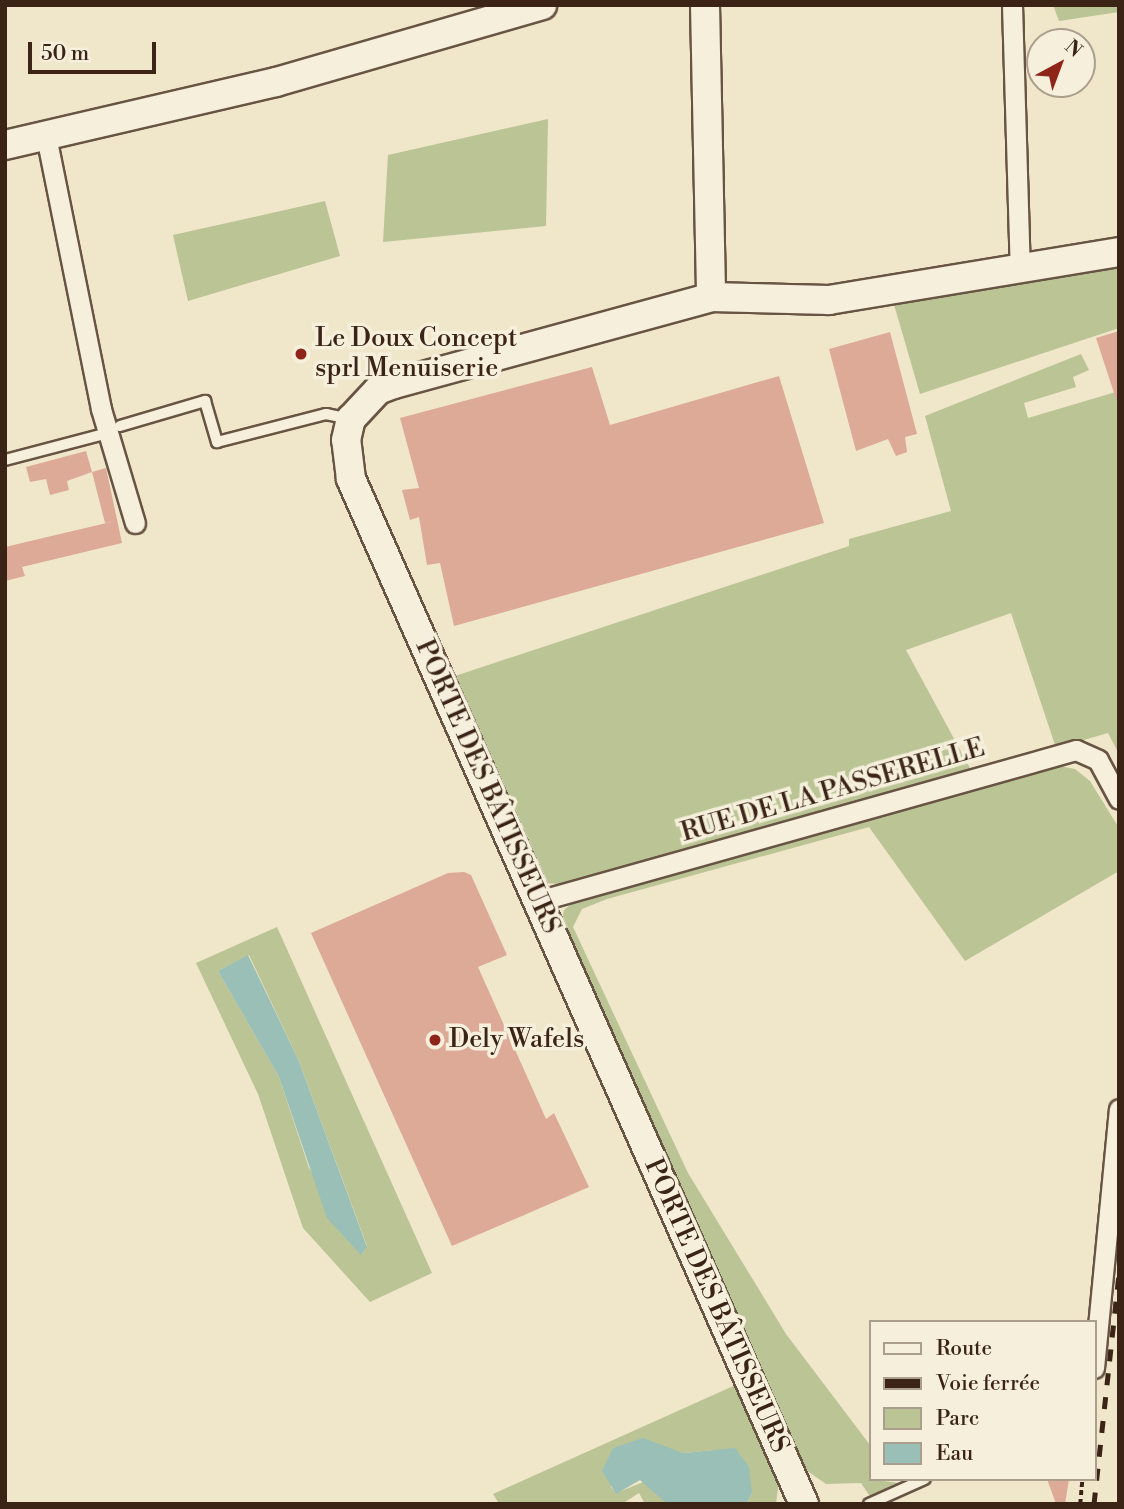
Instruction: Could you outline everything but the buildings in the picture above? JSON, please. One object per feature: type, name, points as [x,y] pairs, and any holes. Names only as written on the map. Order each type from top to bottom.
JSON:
[{"type":"street","points":[[5,145],[276,82],[542,5]]},
{"type":"street","points":[[705,5],[711,297]]},
{"type":"street","points":[[1012,5],[1020,267]]},
{"type":"street","points":[[46,135],[135,523]]},
{"type":"street","points":[[351,419],[378,390],[394,384],[711,297],[829,300],[1119,252]]},
{"type":"street","name":"PORTE DES BÂTISSEURS","points":[[351,419],[346,440],[351,479],[804,1504]]},
{"type":"street","name":"RUE DE LA PASSERELLE","points":[[538,901],[1076,750],[1098,760],[1119,799]]},
{"type":"street","points":[[1096,1347],[1119,1108]]},
{"type":"lane","points":[[5,460],[205,401],[217,442],[326,414],[351,419]]},
{"type":"lane","points":[[869,1504],[921,1481]]},
{"type":"path","points":[[1080,1504],[1082,1481]]},
{"type":"green space","points":[[1053,5],[1119,5],[1119,12],[1059,21]]},
{"type":"green space","points":[[548,119],[546,226],[383,242],[388,155]]},
{"type":"green space","points":[[325,201],[340,256],[188,301],[173,235]]},
{"type":"green space","points":[[1119,264],[1119,328],[920,394],[893,301]]},
{"type":"green space","points":[[1081,354],[1089,370],[1073,377],[1076,387],[1024,403],[1028,418],[1119,391],[1119,754],[1108,733],[1056,748],[1011,613],[906,650],[971,770],[559,884],[546,883],[537,873],[452,677],[849,546],[849,539],[951,511],[925,416]]},
{"type":"green space","points":[[1059,766],[1075,769],[1090,781],[1119,828],[1119,871],[965,961],[869,827],[607,899],[582,909],[573,927],[688,1173],[786,1334],[869,1444],[869,1481],[905,1484],[871,1498],[861,1483],[826,1484],[796,1463],[561,926],[564,910],[576,900]]},
{"type":"green space","points":[[277,927],[432,1273],[370,1302],[303,1228],[258,1094],[196,963]],"holes":[[[249,955],[298,1059],[367,1246],[362,1254],[309,1168],[279,1077],[218,971]]]},
{"type":"green space","points":[[740,1383],[780,1472],[776,1504],[746,1504],[752,1493],[715,1450],[683,1453],[651,1444],[613,1448],[611,1487],[616,1493],[646,1481],[667,1504],[645,1504],[639,1493],[622,1504],[499,1504],[493,1494]]},
{"type":"water","points":[[248,955],[298,1059],[367,1247],[361,1255],[327,1218],[279,1077],[218,971]]},
{"type":"water","points":[[643,1438],[683,1453],[735,1448],[749,1467],[752,1493],[746,1504],[667,1504],[640,1480],[616,1494],[602,1471],[613,1448]]},
{"type":"railway","points":[[1094,1504],[1119,1273]]},
{"type":"place","name":"Le Doux Concept sprl Menuiserie","points":[[301,354]]},
{"type":"place","name":"Dely Wafels","points":[[435,1040]]}]
